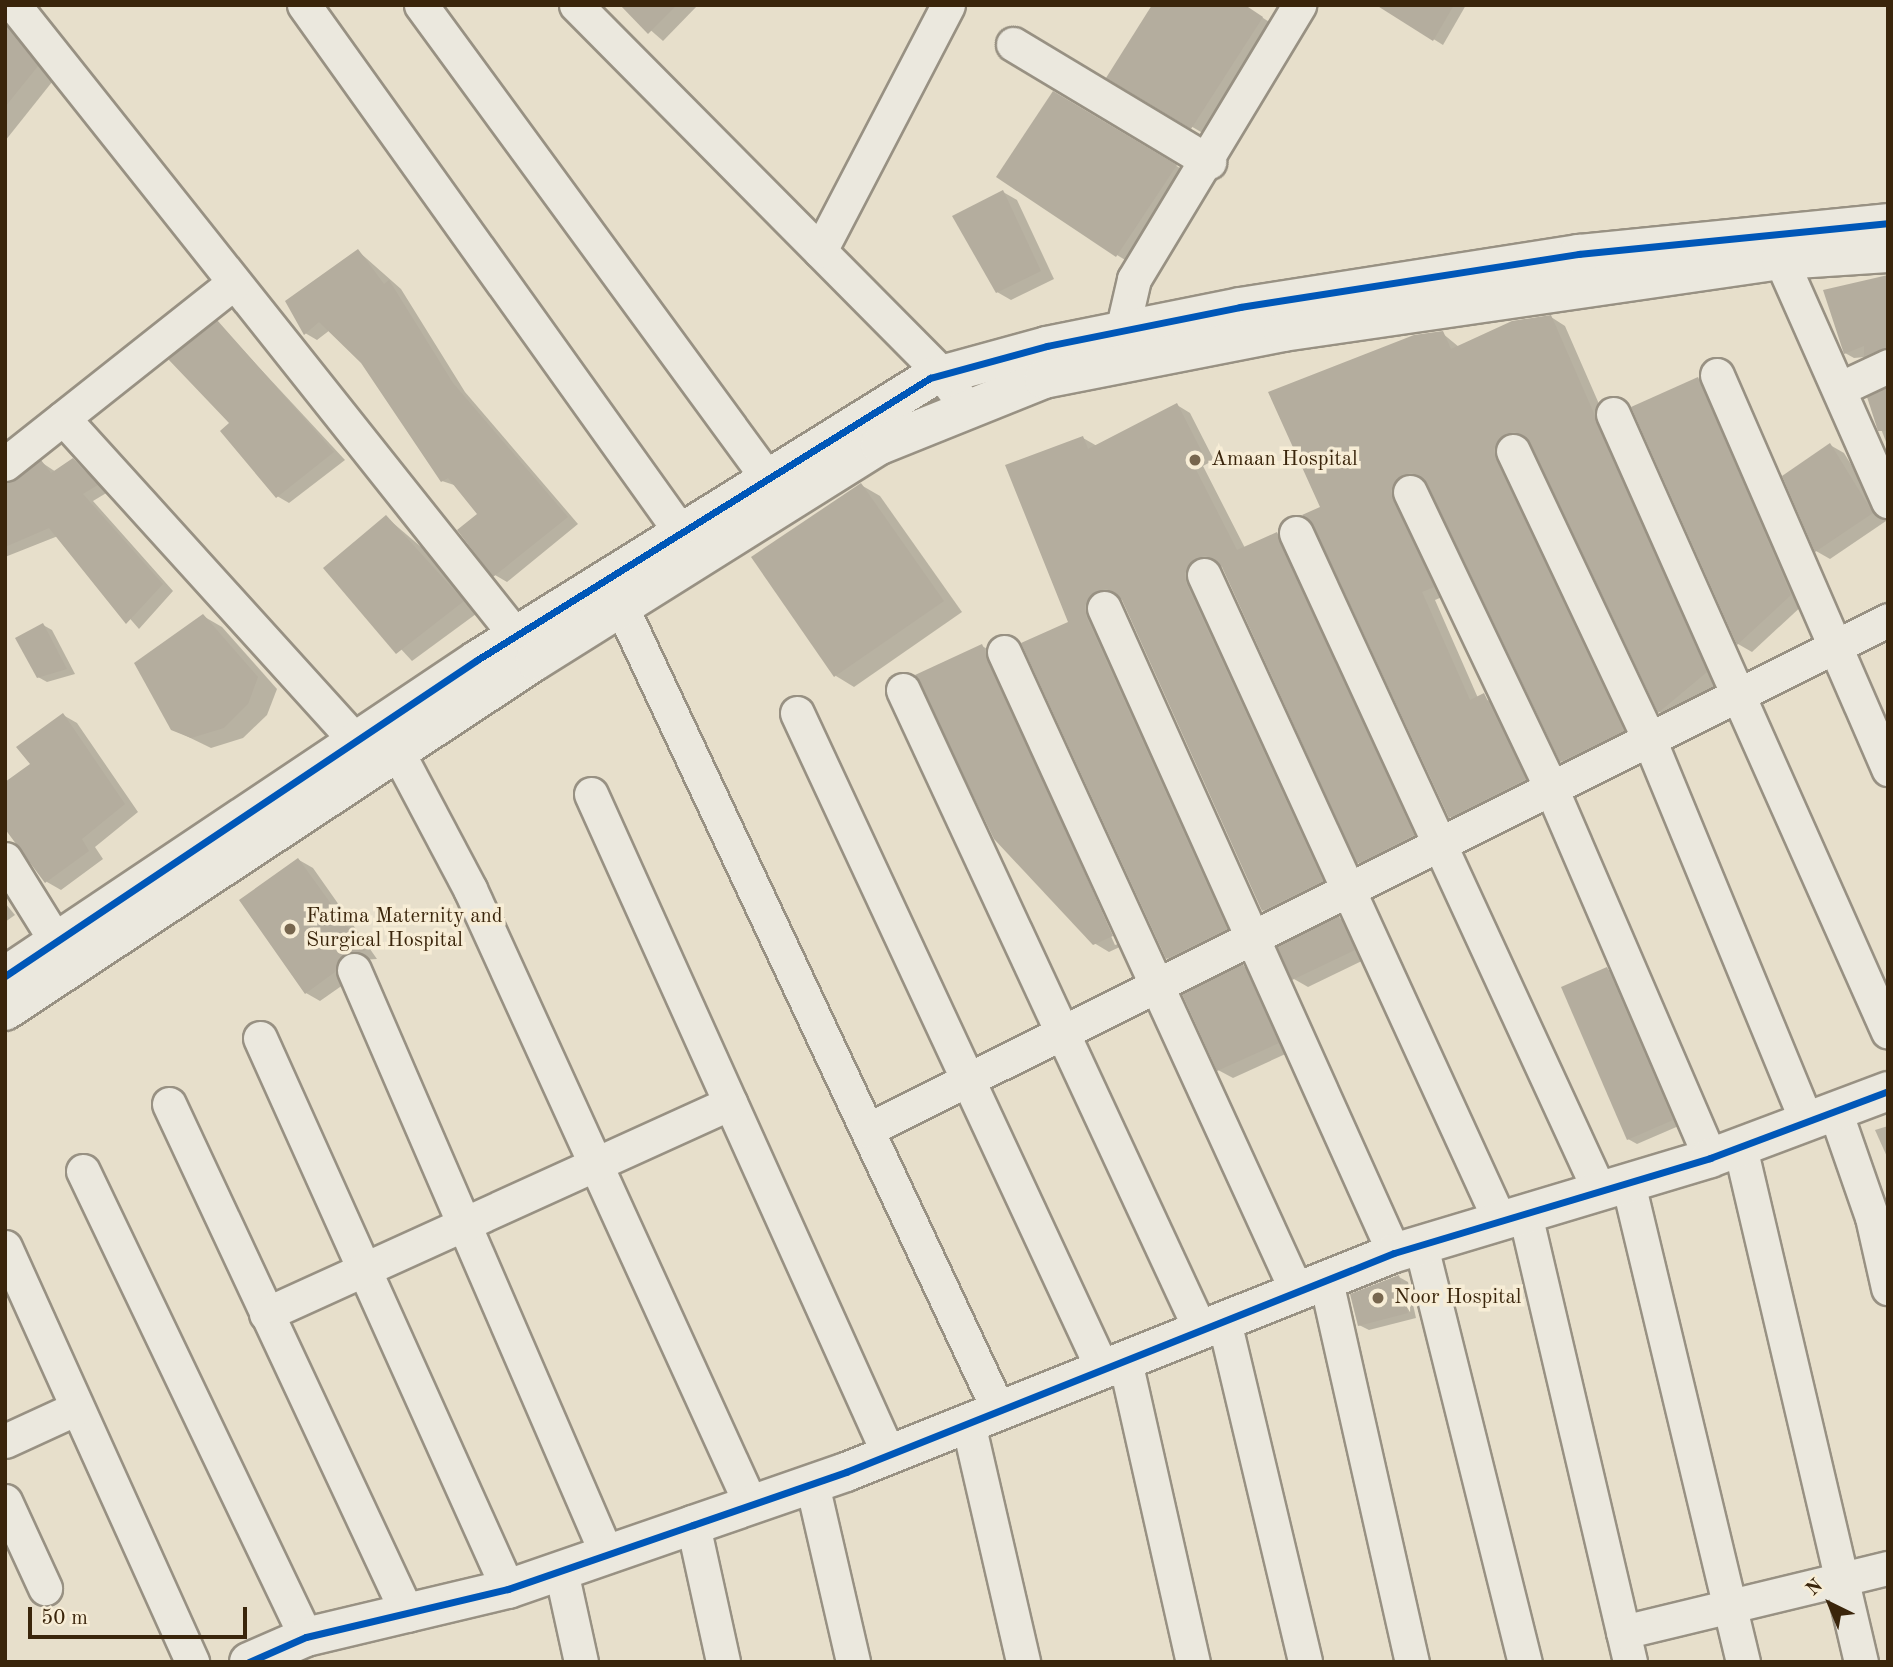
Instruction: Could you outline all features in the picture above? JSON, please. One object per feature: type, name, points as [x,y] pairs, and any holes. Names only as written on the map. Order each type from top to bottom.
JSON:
[{"type":"street","points":[[14,5],[526,649]]},
{"type":"street","points":[[304,5],[680,531]]},
{"type":"street","points":[[421,5],[766,476]]},
{"type":"street","points":[[576,5],[943,375],[968,411]]},
{"type":"street","points":[[820,251],[948,5]]},
{"type":"street","points":[[1122,331],[1134,279],[1209,162],[1288,9]]},
{"type":"street","points":[[1013,44],[1209,162]]},
{"type":"street","points":[[5,976],[64,954],[397,751],[680,531],[766,476],[943,375],[1122,331],[1579,254],[1888,223]]},
{"type":"street","points":[[5,1011],[64,954],[356,741],[526,649],[621,606],[880,445],[1044,379],[1283,332],[1781,260],[1888,253]]},
{"type":"street","points":[[1781,260],[1886,489]]},
{"type":"street","points":[[5,464],[233,283]]},
{"type":"street","points":[[1839,389],[1888,366]]},
{"type":"street","points":[[1717,376],[1888,769]]},
{"type":"street","points":[[1613,414],[1888,1032]]},
{"type":"street","points":[[63,418],[356,741]]},
{"type":"street","points":[[1513,451],[1649,739],[1821,1116],[1872,1217],[1888,1287]]},
{"type":"street","points":[[1410,492],[1725,1153],[1843,1579],[1861,1662]]},
{"type":"street","points":[[1296,533],[1443,843],[1614,1187],[1732,1607],[1743,1662]]},
{"type":"street","points":[[1204,575],[1347,890],[1513,1218],[1626,1647],[1732,1607],[1888,1568]]},
{"type":"street","points":[[621,606],[867,1130],[984,1417],[1023,1662]]},
{"type":"street","points":[[1104,608],[1252,938],[1407,1250],[1525,1662]]},
{"type":"street","points":[[867,1130],[1888,620]]},
{"type":"street","points":[[1004,652],[1158,985],[1312,1286],[1412,1662]]},
{"type":"street","points":[[903,690],[1063,1033],[1213,1326],[1305,1662]]},
{"type":"street","points":[[797,713],[968,1080],[1114,1365],[1193,1662]]},
{"type":"street","points":[[397,751],[470,889],[751,1504]]},
{"type":"street","points":[[591,794],[889,1455]]},
{"type":"street","points":[[5,859],[64,954]]},
{"type":"street","points":[[355,971],[607,1555]]},
{"type":"street","points":[[260,1038],[508,1589]]},
{"type":"street","points":[[249,1662],[306,1637],[408,1615],[508,1589],[607,1555],[889,1455],[1407,1250],[1725,1153],[1888,1091]]},
{"type":"street","points":[[267,1314],[730,1103]]},
{"type":"street","points":[[169,1104],[408,1615]]},
{"type":"street","points":[[83,1171],[306,1637]]},
{"type":"street","points":[[5,1247],[192,1662]]},
{"type":"street","points":[[5,1441],[77,1408]]},
{"type":"street","points":[[812,1483],[853,1662]]},
{"type":"street","points":[[5,1501],[45,1588]]},
{"type":"street","points":[[693,1525],[723,1662]]},
{"type":"street","points":[[561,1571],[581,1662]]},
{"type":"building","points":[[620,5],[677,5],[648,34]]},
{"type":"building","points":[[1152,5],[1245,5],[1263,17],[1191,129],[1106,78]]},
{"type":"building","points":[[1376,5],[1454,5],[1433,41]]},
{"type":"building","points":[[5,25],[38,66],[5,107]]},
{"type":"building","points":[[1053,91],[1177,165],[1116,257],[996,177]]},
{"type":"building","points":[[1003,190],[1041,271],[996,293],[952,216]]},
{"type":"building","points":[[358,249],[384,284],[389,280],[453,383],[568,517],[493,577],[457,530],[477,514],[448,478],[441,482],[361,363],[319,322],[304,335],[285,301]]},
{"type":"building","points":[[1888,275],[1888,347],[1864,356],[1864,346],[1844,354],[1823,290]]},
{"type":"building","points":[[1551,315],[1707,672],[1658,713],[1530,443],[1515,432],[1504,434],[1494,449],[1496,459],[1624,731],[1560,762],[1427,484],[1412,473],[1401,475],[1391,491],[1434,587],[1422,592],[1470,700],[1484,693],[1526,779],[1449,818],[1313,525],[1302,515],[1320,507],[1268,392],[1414,335],[1443,331],[1451,349],[1512,321]]},
{"type":"building","points":[[217,320],[334,452],[276,498],[220,431],[229,423],[168,359]]},
{"type":"building","points":[[1698,377],[1791,595],[1737,645],[1631,407]]},
{"type":"building","points":[[1888,387],[1888,431],[1878,431],[1867,397]]},
{"type":"building","points":[[1177,403],[1202,452],[1190,458],[1237,550],[1277,532],[1414,835],[1357,864],[1222,567],[1206,556],[1195,558],[1185,573],[1186,583],[1323,881],[1262,911],[1122,600],[1107,589],[1096,591],[1085,605],[1086,616],[1227,929],[1166,959],[1021,643],[1068,622],[1005,465],[1083,436],[1088,449]]},
{"type":"building","points":[[1830,443],[1873,513],[1815,552],[1782,476]]},
{"type":"building","points":[[73,458],[98,485],[83,494],[163,584],[126,624],[49,528],[5,547],[5,483],[41,460],[51,473]]},
{"type":"building","points":[[861,483],[944,601],[834,677],[751,557]]},
{"type":"building","points":[[386,515],[464,601],[396,654],[323,568]]},
{"type":"building","points":[[203,614],[258,677],[248,704],[224,728],[191,738],[171,730],[134,663]]},
{"type":"building","points":[[43,623],[67,669],[37,678],[15,638]]},
{"type":"building","points":[[982,644],[1113,936],[1093,945],[994,839],[915,675]]},
{"type":"building","points":[[63,713],[125,804],[82,839],[89,851],[45,883],[5,829],[5,782],[30,764],[16,747]]},
{"type":"building","points":[[298,858],[365,951],[346,953],[335,972],[305,994],[239,900]]},
{"type":"building","points":[[1339,916],[1355,950],[1292,980],[1277,947]]},
{"type":"building","points":[[1243,964],[1279,1043],[1217,1071],[1182,994]]},
{"type":"building","points":[[1607,967],[1673,1120],[1627,1140],[1561,987]]},
{"type":"building","points":[[1399,1275],[1408,1313],[1358,1326],[1350,1294]]},
{"type":"cycle path","points":[[5,976],[477,660],[930,378],[1047,346],[1240,307],[1579,254],[1888,223]]},
{"type":"cycle path","points":[[249,1662],[306,1637],[508,1589],[846,1472],[1394,1253],[1710,1158],[1888,1091]]},
{"type":"place","name":"Amaan Hospital","points":[[1195,460]]},
{"type":"place","name":"Fatima Maternity and Surgical Hospital","points":[[290,929]]},
{"type":"place","name":"Noor Hospital","points":[[1378,1298]]}]
